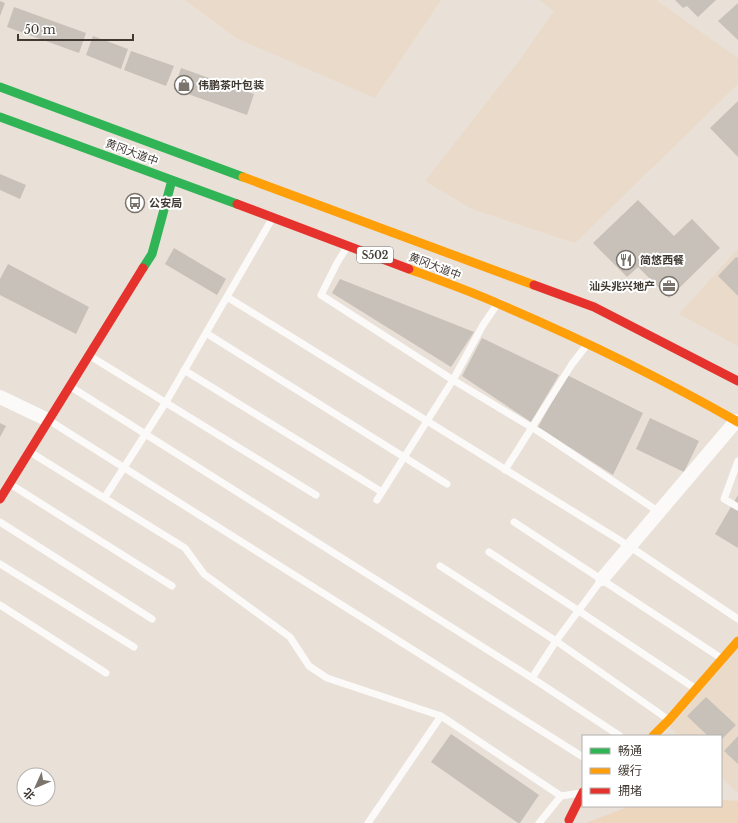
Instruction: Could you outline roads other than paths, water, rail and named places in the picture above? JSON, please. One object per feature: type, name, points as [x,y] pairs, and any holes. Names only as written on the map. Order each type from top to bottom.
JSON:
[{"type":"main road","name":"黄冈大道中","points":[[0,87],[594,307],[738,381]]},
{"type":"main road","name":"黄冈大道中","points":[[0,117],[274,217],[498,302],[588,343],[691,396],[737,422]]},
{"type":"main road","points":[[0,498],[152,254],[172,180]]},
{"type":"main road","points":[[654,735],[696,690],[738,641]]},
{"type":"main road","points":[[567,821],[582,794]]},
{"type":"street","points":[[0,397],[48,420]]},
{"type":"street","points":[[602,579],[658,512],[737,422]]},
{"type":"lane","points":[[105,497],[166,402],[274,217]]},
{"type":"lane","points":[[348,245],[321,295],[453,380],[532,428],[658,512]]},
{"type":"lane","points":[[228,297],[629,546],[738,619]]},
{"type":"lane","points":[[377,500],[453,380],[483,325],[498,302]]},
{"type":"lane","points":[[206,333],[447,484]]},
{"type":"lane","points":[[505,470],[572,364],[588,343]]},
{"type":"lane","points":[[88,355],[316,495]]},
{"type":"lane","points":[[184,370],[382,492]]},
{"type":"lane","points":[[69,385],[532,678],[618,735]]},
{"type":"lane","points":[[48,420],[582,756]]},
{"type":"lane","points":[[30,452],[105,497],[185,548],[204,574],[290,637],[309,666],[327,678],[441,716],[561,796]]},
{"type":"lane","points":[[738,461],[724,499],[738,507]]},
{"type":"lane","points":[[10,484],[172,586]]},
{"type":"lane","points":[[0,522],[152,618]]},
{"type":"lane","points":[[514,522],[723,659]]},
{"type":"lane","points":[[489,552],[579,610],[696,690]]},
{"type":"lane","points":[[0,564],[134,647]]},
{"type":"lane","points":[[440,566],[556,641],[669,720]]},
{"type":"lane","points":[[532,678],[556,641],[602,579]]},
{"type":"lane","points":[[0,605],[106,673]]},
{"type":"lane","points":[[368,823],[441,716]]},
{"type":"lane","points":[[539,823],[561,796],[582,792]]},
{"type":"place","name":"伟鹏茶叶包装","points":[[184,85]]},
{"type":"place","name":"公安局","points":[[135,203]]},
{"type":"place","name":"简悠西餐","points":[[626,260]]},
{"type":"place","name":"汕头兆兴地产","points":[[669,286]]}]
